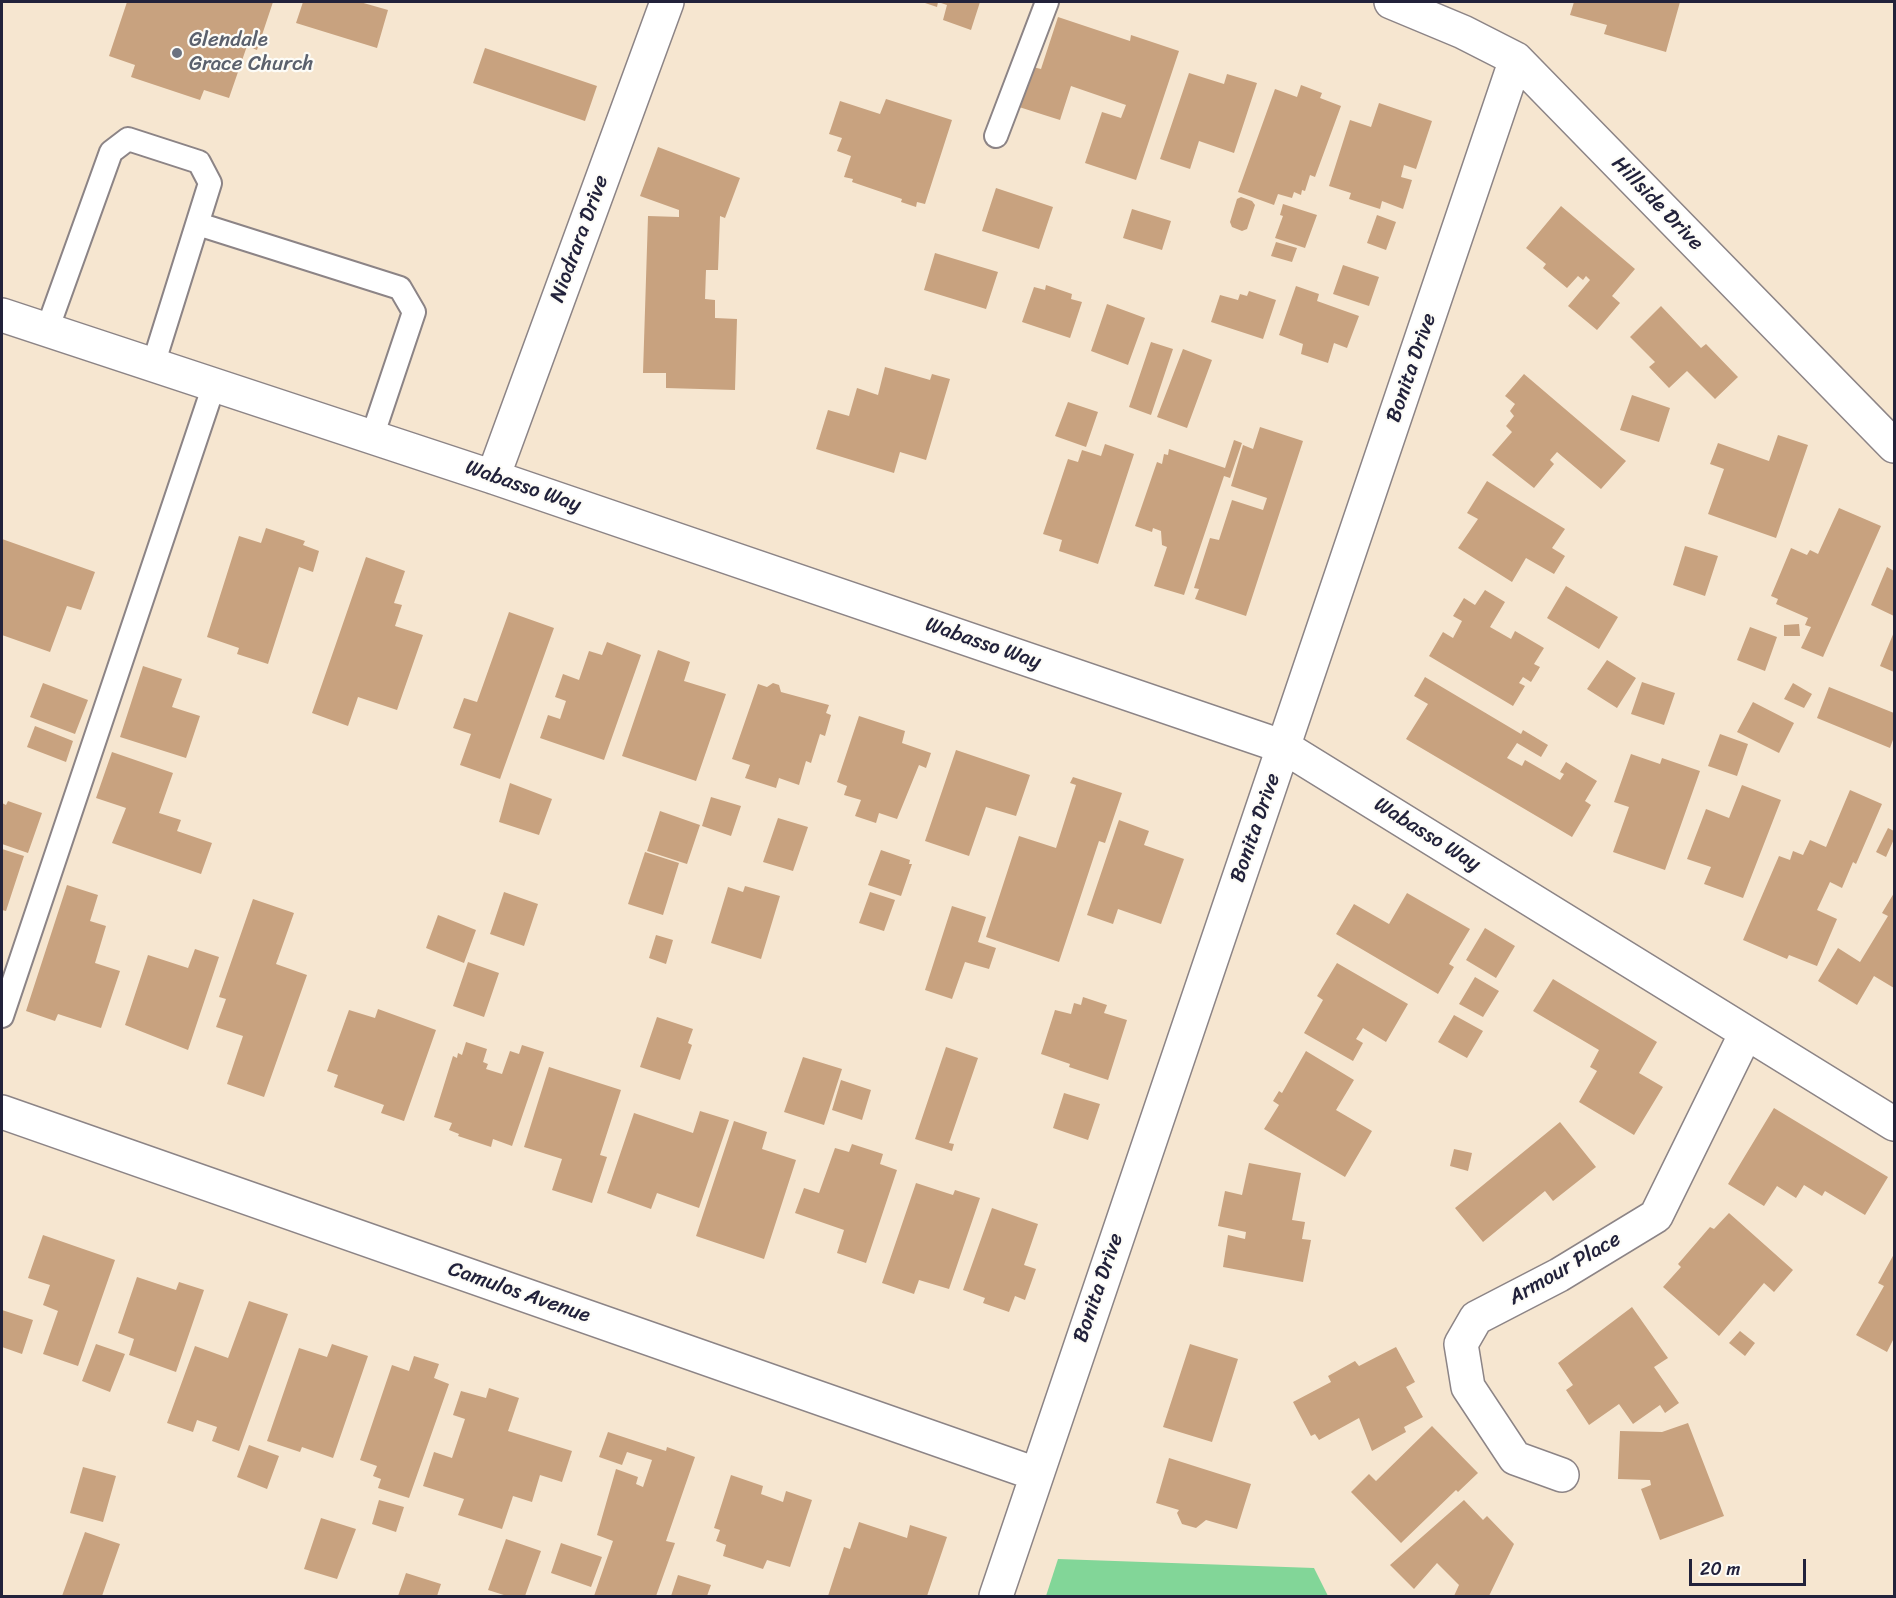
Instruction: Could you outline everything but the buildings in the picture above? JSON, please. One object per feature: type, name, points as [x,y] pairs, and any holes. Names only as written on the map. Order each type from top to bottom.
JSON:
[{"type":"street","name":"Niodrara Drive","points":[[493,477],[667,2]]},
{"type":"street","name":"Hillside Drive","points":[[1391,2],[1463,32],[1516,59],[1894,446]]},
{"type":"street","name":"Bonita Drive","points":[[996,1596],[1516,59]]},
{"type":"street","name":"Wabasso Way","points":[[2,315],[493,477],[1284,747],[1894,1124]]},
{"type":"street","name":"Armour Place","points":[[1562,1475],[1515,1458],[1468,1387],[1461,1344],[1476,1318],[1559,1275],[1656,1216],[1746,1033]]},
{"type":"street","name":"Camulos Avenue","points":[[2,1112],[1036,1474]]},
{"type":"lane","points":[[996,136],[1047,2]]},
{"type":"lane","points":[[47,330],[111,152],[128,139],[199,162],[210,183],[153,365]]},
{"type":"lane","points":[[198,224],[400,288],[414,312],[372,437]]},
{"type":"lane","points":[[2,1016],[214,385]]},
{"type":"green space","points":[[1058,1559],[1314,1568],[1328,1596],[1046,1596]]},
{"type":"place","name":"Glendale Grace Church","points":[[177,53]]}]
